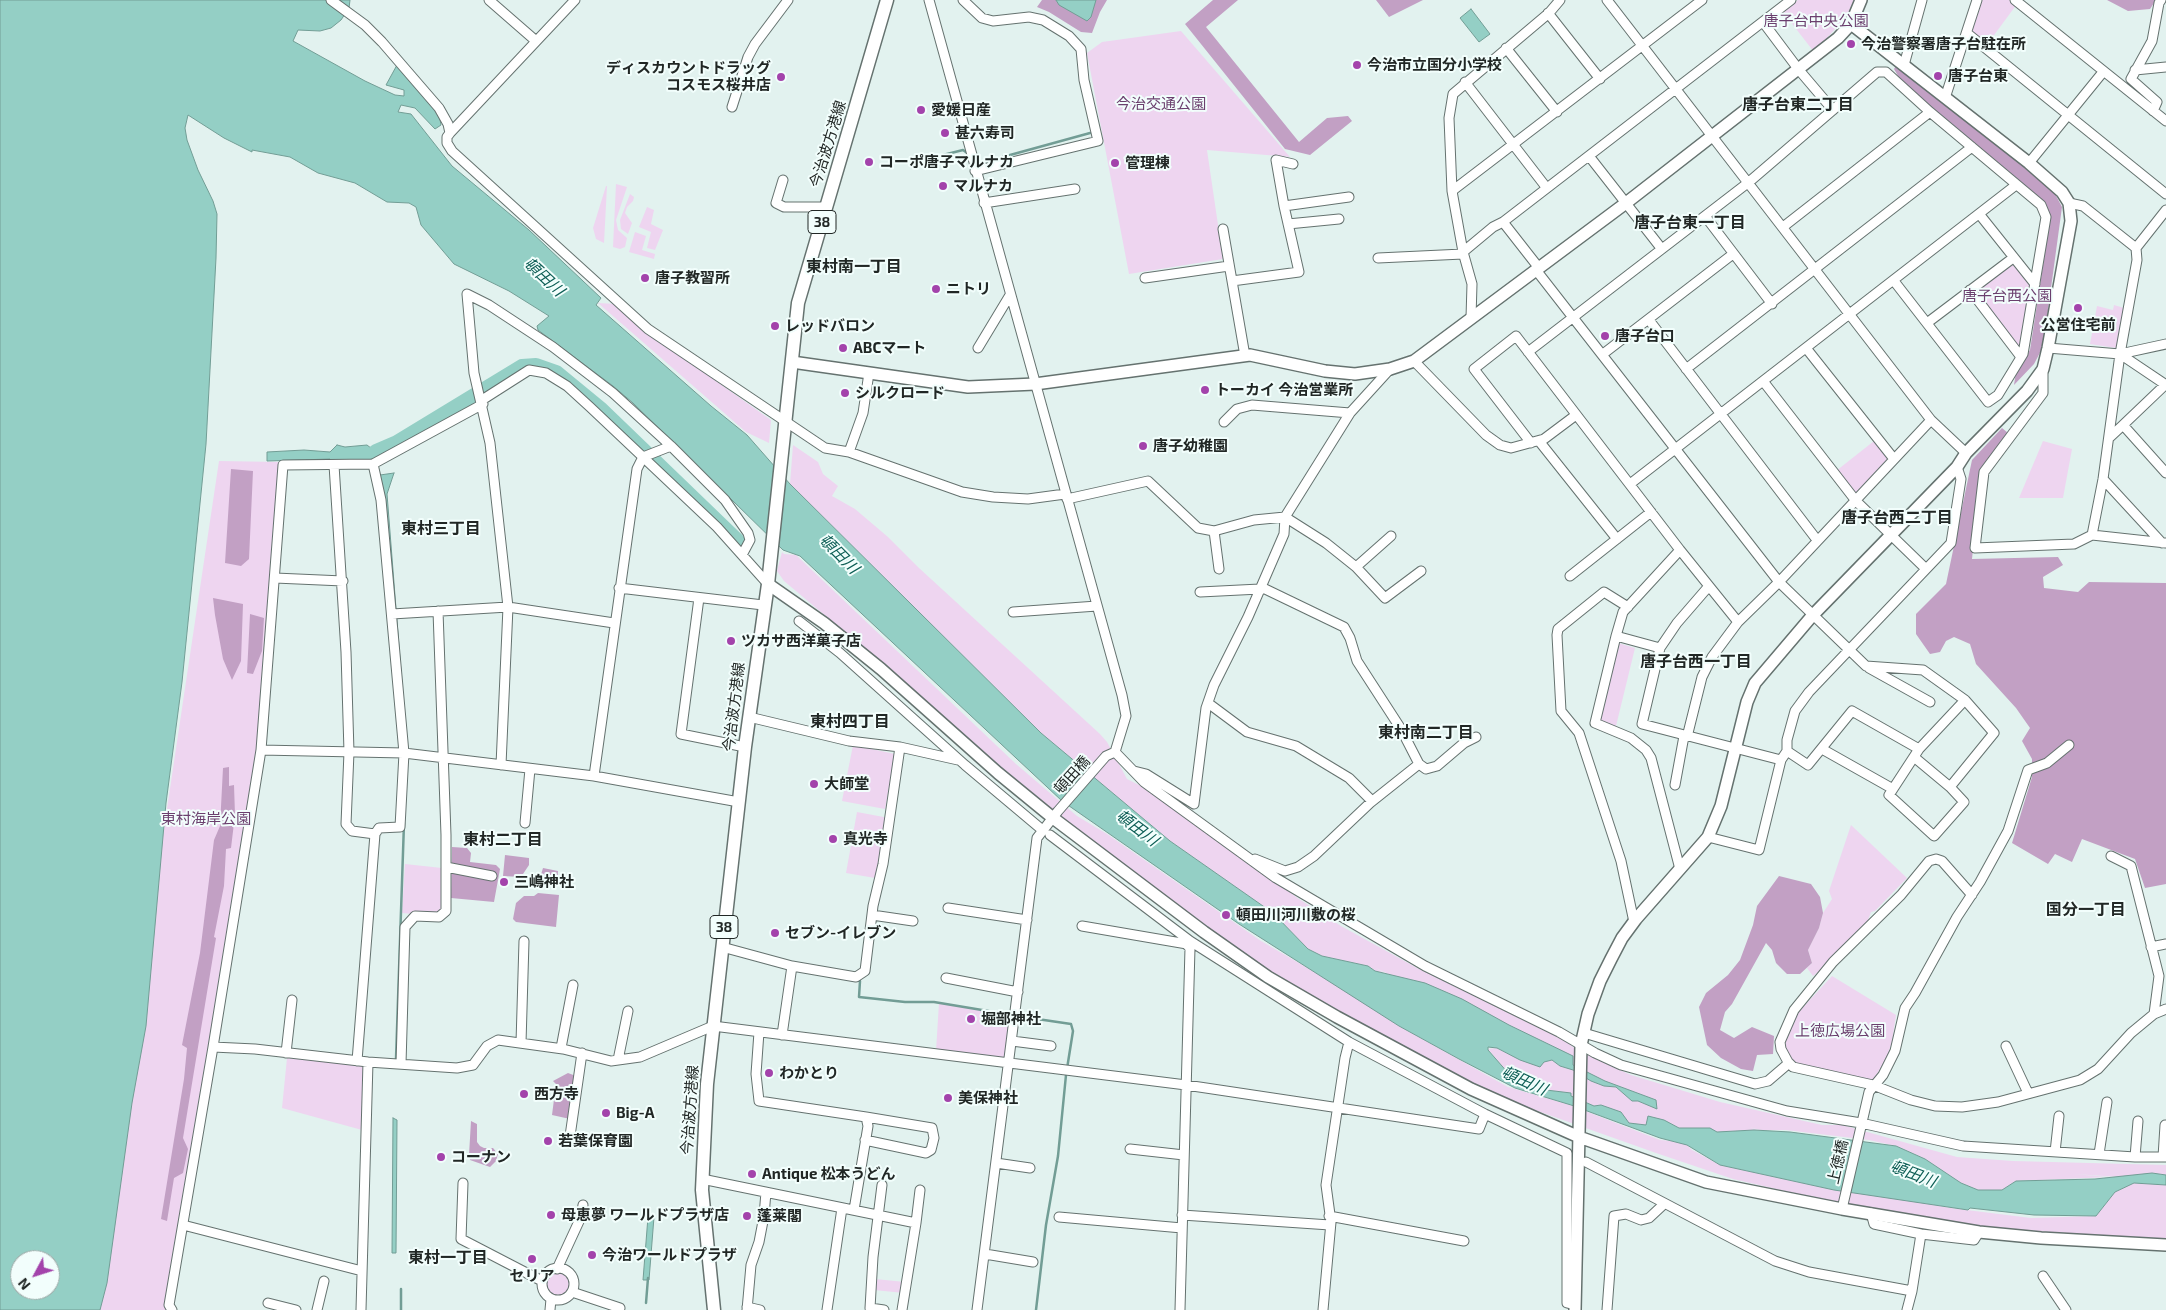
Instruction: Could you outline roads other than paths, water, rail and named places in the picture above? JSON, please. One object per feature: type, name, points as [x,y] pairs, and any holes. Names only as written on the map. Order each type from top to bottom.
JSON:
[{"type":"main road","name":"今治波方港線","points":[[714,1310],[702,1180],[704,1126],[713,1026],[748,717],[763,606],[768,584],[770,544],[798,304],[886,0]]},
{"type":"street","points":[[331,0],[365,25],[382,42],[439,108],[450,133]]},
{"type":"street","points":[[489,0],[536,41]]},
{"type":"street","points":[[575,0],[450,133],[447,137],[447,144],[452,151],[648,329],[784,422],[825,448],[849,452],[962,492],[994,497],[1028,499],[1066,497],[1148,481],[1198,528],[1214,531],[1254,520],[1285,517],[1326,543],[1356,567],[1386,598],[1421,571]]},
{"type":"street","points":[[732,107],[748,57],[755,44],[788,0]]},
{"type":"street","points":[[929,0],[1126,716],[1115,752],[1144,782],[1276,878],[1425,966],[1581,1049],[1630,1068],[1787,1111],[1963,1146],[2134,1157],[2165,1157],[2165,1125]]},
{"type":"street","points":[[963,0],[982,18],[993,20],[1029,17],[1043,20],[1068,36],[1080,49],[1084,80],[1098,141],[975,171]]},
{"type":"street","points":[[1472,318],[1472,284],[1463,253],[1452,191],[1450,106],[1453,94],[1548,13],[1560,0]]},
{"type":"street","points":[[1452,191],[1702,0]]},
{"type":"street","points":[[1378,258],[1463,253],[1493,227],[1503,222],[1791,0]]},
{"type":"street","points":[[792,362],[968,387],[1035,384],[1250,355],[1325,371],[1355,374],[1390,369],[1414,362],[1799,70],[1838,38],[1851,24],[1861,0]]},
{"type":"street","points":[[1528,352],[1749,182],[1877,72],[1886,72],[1900,62],[1922,0]]},
{"type":"street","points":[[1945,98],[1968,34],[1977,0]]},
{"type":"street","points":[[2015,0],[2103,72],[2162,116]]},
{"type":"street","points":[[2162,0],[2159,3],[2152,41],[2131,79],[2157,102],[2162,116]]},
{"type":"street","points":[[1611,1],[1643,46],[1930,420],[1966,453]]},
{"type":"street","points":[[1548,13],[1600,79]]},
{"type":"street","points":[[1764,22],[1799,70],[1833,110]]},
{"type":"street","points":[[1851,24],[2029,164],[2062,192],[2069,203],[2070,221],[2043,368],[2043,393],[1984,472],[1975,548],[2074,544],[2092,535],[2164,543]]},
{"type":"street","points":[[1968,34],[2166,194]]},
{"type":"street","points":[[1506,48],[1557,112]]},
{"type":"street","points":[[2135,70],[2166,67]]},
{"type":"street","points":[[1886,72],[1930,112],[2041,205],[2046,218],[2021,357],[1998,395],[1988,402],[1894,281]]},
{"type":"street","points":[[2029,164],[2103,72]]},
{"type":"street","points":[[1465,82],[1546,187]]},
{"type":"street","points":[[1783,227],[1930,112]]},
{"type":"street","points":[[1686,369],[1972,147]]},
{"type":"street","points":[[1589,156],[1661,248]]},
{"type":"street","points":[[1232,281],[1299,272],[1276,160],[1293,164]]},
{"type":"street","points":[[784,180],[776,203],[784,207],[826,207]]},
{"type":"street","points":[[1630,484],[1980,215],[2016,185]]},
{"type":"street","points":[[984,203],[1074,189]]},
{"type":"street","points":[[1284,206],[1349,197]]},
{"type":"street","points":[[2069,203],[2083,206],[2136,248]]},
{"type":"street","points":[[2092,535],[2103,478],[2120,354],[2137,260],[2136,248],[2166,210]]},
{"type":"street","points":[[1980,215],[2035,284]]},
{"type":"street","points":[[1705,216],[1772,304]]},
{"type":"street","points":[[1288,224],[1339,219]]},
{"type":"street","points":[[1503,222],[1675,449],[1779,582],[1812,616],[1866,666],[1930,702]]},
{"type":"street","points":[[1223,229],[1245,356]]},
{"type":"street","points":[[1603,354],[1733,254]]},
{"type":"street","points":[[1927,323],[2013,258]]},
{"type":"street","points":[[1145,278],[1230,266]]},
{"type":"street","points":[[1970,290],[2021,357]]},
{"type":"street","points":[[501,765],[508,607],[490,443],[474,373],[467,294],[489,305],[553,347],[613,393],[671,446],[725,500],[748,533],[750,540],[742,555]]},
{"type":"street","points":[[978,348],[1010,296]]},
{"type":"street","points":[[1649,320],[1817,540]]},
{"type":"street","points":[[1617,539],[1474,369],[1516,336],[1680,550],[1738,622]]},
{"type":"street","points":[[2048,348],[2120,354],[2166,344]]},
{"type":"street","points":[[1806,348],[1894,459]]},
{"type":"street","points":[[2109,438],[2166,384],[2120,354]]},
{"type":"street","points":[[1414,362],[1486,435],[1500,445],[1511,448],[1535,442],[1576,415]]},
{"type":"street","points":[[1050,835],[1171,927],[1235,971],[1350,1042],[1485,1114],[1570,1154],[1567,1303],[1575,1307],[1581,1049],[1600,981],[1622,938],[1634,922],[1708,837],[1721,806],[1747,702],[1755,684],[1812,616],[1957,467],[1966,453],[2027,390],[2043,368]]},
{"type":"street","points":[[1134,770],[1146,774],[1194,804],[1208,703],[1214,684],[1284,534],[1285,517],[1350,413],[1390,369]]},
{"type":"street","points":[[172,1310],[169,1305],[261,750],[284,465],[373,464],[482,402],[529,370],[546,373],[567,386],[717,527],[768,584],[824,623],[881,669],[998,774],[1055,815],[1204,932],[1268,976],[1337,1017],[1471,1089],[1706,1182],[1843,1204],[1870,1213],[1979,1232],[2166,1246]]},
{"type":"street","points":[[849,452],[863,413],[869,373]]},
{"type":"street","points":[[1763,381],[1856,500],[1925,568]]},
{"type":"street","points":[[1224,422],[1237,409],[1252,405],[1350,413]]},
{"type":"street","points":[[1675,785],[1702,677],[1712,657],[1738,622],[1779,582],[1930,420]]},
{"type":"street","points":[[2123,425],[2166,473]]},
{"type":"street","points":[[594,776],[636,469],[643,457],[671,446]]},
{"type":"street","points":[[334,464],[343,581],[349,752],[346,824],[352,831],[375,834]]},
{"type":"street","points":[[357,1061],[375,834],[379,828],[400,826],[404,753],[381,500],[373,464]]},
{"type":"street","points":[[1708,837],[1759,850],[1781,760],[1787,752],[1787,740],[1795,711],[1809,692],[1925,568],[1951,544],[1961,479],[1957,467]]},
{"type":"street","points":[[2103,478],[2164,543]]},
{"type":"street","points":[[1570,576],[1651,512]]},
{"type":"street","points":[[1214,531],[1219,569]]},
{"type":"street","points":[[1356,567],[1390,536]]},
{"type":"street","points":[[1680,550],[1624,612],[1616,636],[1595,723],[1640,743],[1651,758],[1680,869]]},
{"type":"street","points":[[275,578],[343,581]]},
{"type":"street","points":[[1709,586],[1677,622],[1660,648],[1642,724],[1781,760]]},
{"type":"street","points":[[619,588],[763,606]]},
{"type":"street","points":[[1200,592],[1260,588],[1344,627],[1350,638],[1357,660],[1401,729],[1419,764],[1426,769],[1437,766],[1464,743],[1476,737]]},
{"type":"street","points":[[1628,607],[1604,592],[1558,629],[1557,635],[1561,711],[1568,722],[1579,733],[1621,861],[1634,922]]},
{"type":"street","points":[[700,598],[681,734],[745,746]]},
{"type":"street","points":[[1013,612],[1097,606]]},
{"type":"street","points":[[392,614],[508,607],[614,623]]},
{"type":"street","points":[[401,1064],[405,927],[415,916],[439,918],[446,911],[438,611]]},
{"type":"street","points":[[799,621],[840,653],[959,760],[1040,828]]},
{"type":"street","points":[[1616,636],[1660,648]]},
{"type":"street","points":[[1866,666],[1923,670],[1965,700],[1994,733],[1950,787]]},
{"type":"street","points":[[1914,757],[1950,787],[1964,802],[1934,836],[1889,795],[1919,749],[1965,700]]},
{"type":"street","points":[[1208,703],[1247,732],[1296,746],[1349,778],[1372,801]]},
{"type":"street","points":[[1787,752],[1808,765],[1852,711],[1919,749]]},
{"type":"street","points":[[748,717],[849,741],[900,747],[959,760]]},
{"type":"street","name":"上徳橋","points":[[1843,1204],[1869,1092],[1883,1075],[1895,1051],[1905,1008],[2008,831],[2028,770],[2047,763],[2069,745]]},
{"type":"street","points":[[722,947],[792,966],[856,977],[865,971],[872,915],[883,864],[900,747]]},
{"type":"street","points":[[1822,749],[1893,789]]},
{"type":"street","points":[[261,750],[404,753],[594,776],[739,802]]},
{"type":"street","name":"頓田橋","points":[[977,1310],[1037,838],[1106,756],[1115,752]]},
{"type":"street","points":[[1242,853],[1285,871],[1298,867],[1314,856],[1372,801],[1419,764]]},
{"type":"street","points":[[525,823],[530,769]]},
{"type":"street","points":[[2111,856],[2131,866],[2159,976],[2154,1014]]},
{"type":"street","points":[[1972,894],[1942,861],[1936,859],[1929,861],[1922,867],[1901,895],[1833,962],[1794,1010],[1780,1042],[1781,1049],[1789,1064],[1793,1067],[1874,1085],[1911,1100],[1935,1106],[1962,1107],[1998,1102],[2080,1080],[2098,1069],[2131,1033],[2154,1014],[2166,1009]]},
{"type":"street","points":[[446,868],[492,876]]},
{"type":"street","points":[[948,908],[1027,920]]},
{"type":"street","points":[[872,915],[914,921]]},
{"type":"street","points":[[1082,926],[1187,944]]},
{"type":"street","points":[[1171,927],[1190,948],[1180,1310]]},
{"type":"street","points":[[521,1043],[524,941]]},
{"type":"street","points":[[2151,947],[2166,944]]},
{"type":"street","points":[[782,1035],[792,966]]},
{"type":"street","points":[[946,978],[1018,992]]},
{"type":"street","points":[[561,1048],[573,986]]},
{"type":"street","points":[[286,1053],[292,1000]]},
{"type":"street","points":[[618,1060],[628,1011]]},
{"type":"street","points":[[213,1047],[368,1062],[457,1068],[473,1066],[487,1046],[498,1040],[561,1048],[611,1061],[640,1057],[713,1026],[1186,1085],[1479,1129],[1485,1114]]},
{"type":"street","points":[[759,1032],[756,1074],[759,1101],[932,1128],[934,1138],[931,1150],[926,1153],[865,1140]]},
{"type":"street","points":[[1584,1033],[1755,1084],[1768,1082],[1789,1064]]},
{"type":"street","points":[[1012,1041],[1051,1046]]},
{"type":"street","points":[[1323,1310],[1330,1220],[1326,1185],[1345,1058],[1350,1042]]},
{"type":"street","points":[[2006,1046],[2028,1093]]},
{"type":"street","points":[[570,1143],[582,1053]]},
{"type":"street","points":[[362,1310],[368,1062]]},
{"type":"street","points":[[2100,1154],[2107,1102]]},
{"type":"street","points":[[2055,1152],[2059,1116]]},
{"type":"street","points":[[854,1210],[868,1126],[866,1117]]},
{"type":"street","points":[[2134,1157],[2138,1121]]},
{"type":"street","points":[[1130,1149],[1184,1156]]},
{"type":"street","points":[[1586,1162],[1774,1261],[1791,1268],[1912,1291]]},
{"type":"street","points":[[996,1163],[1030,1168]]},
{"type":"street","points":[[702,1180],[916,1223]]},
{"type":"street","points":[[463,1183],[461,1239],[542,1281]]},
{"type":"street","points":[[882,1185],[870,1308],[884,1310]]},
{"type":"street","points":[[902,1310],[920,1190]]},
{"type":"street","points":[[760,1310],[747,1309],[751,1265],[761,1233],[766,1192]]},
{"type":"street","points":[[1607,1310],[1614,1216],[1626,1214],[1641,1220],[1649,1218],[1664,1204]]},
{"type":"street","points":[[557,1269],[581,1217],[583,1205]]},
{"type":"street","points":[[826,1310],[842,1208]]},
{"type":"street","points":[[1870,1213],[1874,1224],[1921,1234],[1974,1240],[1979,1232]]},
{"type":"street","points":[[1182,1215],[1330,1220],[1464,1241]]},
{"type":"street","points":[[1060,1217],[1182,1228]]},
{"type":"street","points":[[182,1225],[362,1271]]},
{"type":"street","points":[[1907,1310],[1921,1234]]},
{"type":"street","points":[[984,1254],[1033,1262]]},
{"type":"street","points":[[557,1269],[566,1271],[570,1274],[573,1282],[572,1292],[561,1300],[551,1299],[544,1292],[542,1281],[547,1273],[557,1269]]},
{"type":"street","points":[[2043,1276],[2066,1310]]},
{"type":"street","points":[[317,1310],[324,1280]]},
{"type":"street","points":[[572,1292],[620,1308]]},
{"type":"street","points":[[550,1310],[551,1299]]},
{"type":"street","points":[[268,1303],[296,1310]]},
{"type":"water","name":"頓田川","points":[[0,0],[350,0],[349,8],[341,20],[331,28],[320,31],[298,30],[293,41],[365,81],[395,95],[404,96],[404,90],[386,85],[397,65],[439,114],[441,125],[435,129],[415,108],[401,105],[398,112],[411,114],[452,166],[529,230],[601,298],[596,305],[711,406],[747,435],[790,484],[1041,733],[1170,841],[1273,913],[1308,949],[1322,956],[1368,966],[1375,971],[1425,983],[1462,999],[1509,1025],[1573,1056],[1573,1065],[1605,1081],[1656,1100],[1657,1109],[1638,1101],[1632,1101],[1616,1087],[1604,1086],[1591,1081],[1552,1060],[1544,1062],[1540,1067],[1520,1060],[1497,1048],[1488,1047],[1488,1050],[1509,1074],[1546,1090],[1571,1093],[1571,1096],[1594,1106],[1601,1105],[1621,1112],[1629,1123],[1646,1125],[1648,1116],[1664,1120],[1679,1128],[1710,1128],[1717,1132],[1754,1130],[1790,1132],[1896,1146],[1925,1159],[1961,1183],[1978,1190],[2002,1190],[2016,1181],[2095,1179],[2152,1173],[2166,1175],[2166,1185],[2134,1183],[2115,1192],[2096,1216],[2034,1215],[1970,1208],[1968,1210],[1834,1190],[1720,1165],[1687,1145],[1660,1138],[1571,1105],[1515,1088],[1459,1059],[1399,1026],[1239,924],[1062,801],[800,556],[783,550],[633,403],[538,330],[537,326],[549,316],[509,291],[454,264],[421,225],[416,207],[409,203],[387,202],[355,183],[318,173],[290,157],[252,150],[252,152],[224,138],[188,115],[185,128],[187,140],[217,214],[206,444],[182,682],[166,803],[146,1026],[132,1103],[107,1283],[100,1310],[0,1310]]},
{"type":"water","points":[[1056,0],[1096,0],[1091,17],[1087,21],[1059,5]]},
{"type":"water","points":[[1471,9],[1490,34],[1479,42],[1460,18]]},
{"type":"water","points":[[337,445],[345,447],[367,445],[376,452],[369,462],[331,462],[330,459],[267,461],[267,452],[304,450],[330,452]]},
{"type":"water","points":[[394,473],[387,494],[405,723],[380,475]]},
{"type":"water","points":[[393,1118],[397,1120],[396,1253],[392,1253]]},
{"type":"water","points":[[648,1217],[654,1217],[649,1280],[643,1280]]},
{"type":"waterway","points":[[976,159],[981,163],[1090,133]]},
{"type":"waterway","points":[[943,155],[963,150],[970,155]]},
{"type":"waterway","points":[[376,452],[397,443],[522,367],[536,366],[556,373],[601,410],[737,541]]},
{"type":"waterway","points":[[396,1059],[404,823]]},
{"type":"waterway","points":[[856,980],[860,981],[859,997],[905,1002],[934,1002],[1012,1015]]},
{"type":"waterway","points":[[1017,1016],[1071,1024],[1073,1031],[1066,1075],[1058,1156],[1046,1225],[1036,1310]]},
{"type":"waterway","points":[[646,1303],[648,1278]]},
{"type":"waterway","points":[[401,1289],[401,1310]]},
{"type":"place","name":"今治警察署唐子台駐在所","points":[[1851,44]]},
{"type":"place","name":"今治市立国分小学校","points":[[1357,65]]},
{"type":"place","name":"唐子台東","points":[[1938,76]]},
{"type":"place","name":"ディスカウントドラッグ コスモス桜井店","points":[[781,77]]},
{"type":"place","name":"愛媛日産","points":[[921,110]]},
{"type":"place","name":"甚六寿司","points":[[945,133]]},
{"type":"place","name":"コーポ唐子マルナカ","points":[[869,162]]},
{"type":"place","name":"管理棟","points":[[1115,163]]},
{"type":"place","name":"マルナカ","points":[[943,186]]},
{"type":"place","name":"唐子教習所","points":[[645,278]]},
{"type":"place","name":"ニトリ","points":[[936,289]]},
{"type":"place","name":"公営住宅前","points":[[2078,308]]},
{"type":"place","name":"レッドバロン","points":[[775,326]]},
{"type":"place","name":"唐子台口","points":[[1605,336]]},
{"type":"place","name":"ABCマート","points":[[843,348]]},
{"type":"place","name":"トーカイ 今治営業所","points":[[1205,390]]},
{"type":"place","name":"シルクロード","points":[[845,393]]},
{"type":"place","name":"唐子幼稚園","points":[[1143,446]]},
{"type":"place","name":"ツカサ西洋菓子店","points":[[731,641]]},
{"type":"place","name":"大師堂","points":[[814,784]]},
{"type":"place","name":"真光寺","points":[[833,839]]},
{"type":"place","name":"三嶋神社","points":[[504,882]]},
{"type":"place","name":"頓田川河川敷の桜","points":[[1226,915]]},
{"type":"place","name":"セブン-イレブン","points":[[775,933]]},
{"type":"place","name":"堀部神社","points":[[971,1019]]},
{"type":"place","name":"わかとり","points":[[769,1073]]},
{"type":"place","name":"西方寺","points":[[524,1094]]},
{"type":"place","name":"美保神社","points":[[948,1098]]},
{"type":"place","name":"Big-A","points":[[606,1113]]},
{"type":"place","name":"若葉保育園","points":[[548,1141]]},
{"type":"place","name":"コーナン","points":[[441,1157]]},
{"type":"place","name":"Antique 松本うどん","points":[[752,1174]]},
{"type":"place","name":"母恵夢 ワールドプラザ店","points":[[551,1215]]},
{"type":"place","name":"蓬莱閣","points":[[747,1216]]},
{"type":"place","name":"今治ワールドプラザ","points":[[592,1255]]},
{"type":"place","name":"セリア","points":[[532,1259]]},
{"type":"district","name":"唐子台東二丁目","points":[[1798,105]]},
{"type":"district","name":"唐子台東一丁目","points":[[1690,223]]},
{"type":"district","name":"東村南一丁目","points":[[854,267]]},
{"type":"district","name":"唐子台西二丁目","points":[[1897,518]]},
{"type":"district","name":"東村三丁目","points":[[441,529]]},
{"type":"district","name":"唐子台西一丁目","points":[[1696,662]]},
{"type":"district","name":"東村四丁目","points":[[850,722]]},
{"type":"district","name":"東村南二丁目","points":[[1426,733]]},
{"type":"district","name":"東村二丁目","points":[[503,840]]},
{"type":"district","name":"国分一丁目","points":[[2086,910]]},
{"type":"district","name":"東村一丁目","points":[[448,1258]]},
{"type":"park label","name":"唐子台中央公園","points":[[1816,21]]},
{"type":"park label","name":"今治交通公園","points":[[1161,104]]},
{"type":"park label","name":"唐子台西公園","points":[[2007,296]]},
{"type":"park label","name":"東村海岸公園","points":[[206,819]]},
{"type":"park label","name":"上徳広場公園","points":[[1840,1031]]}]
